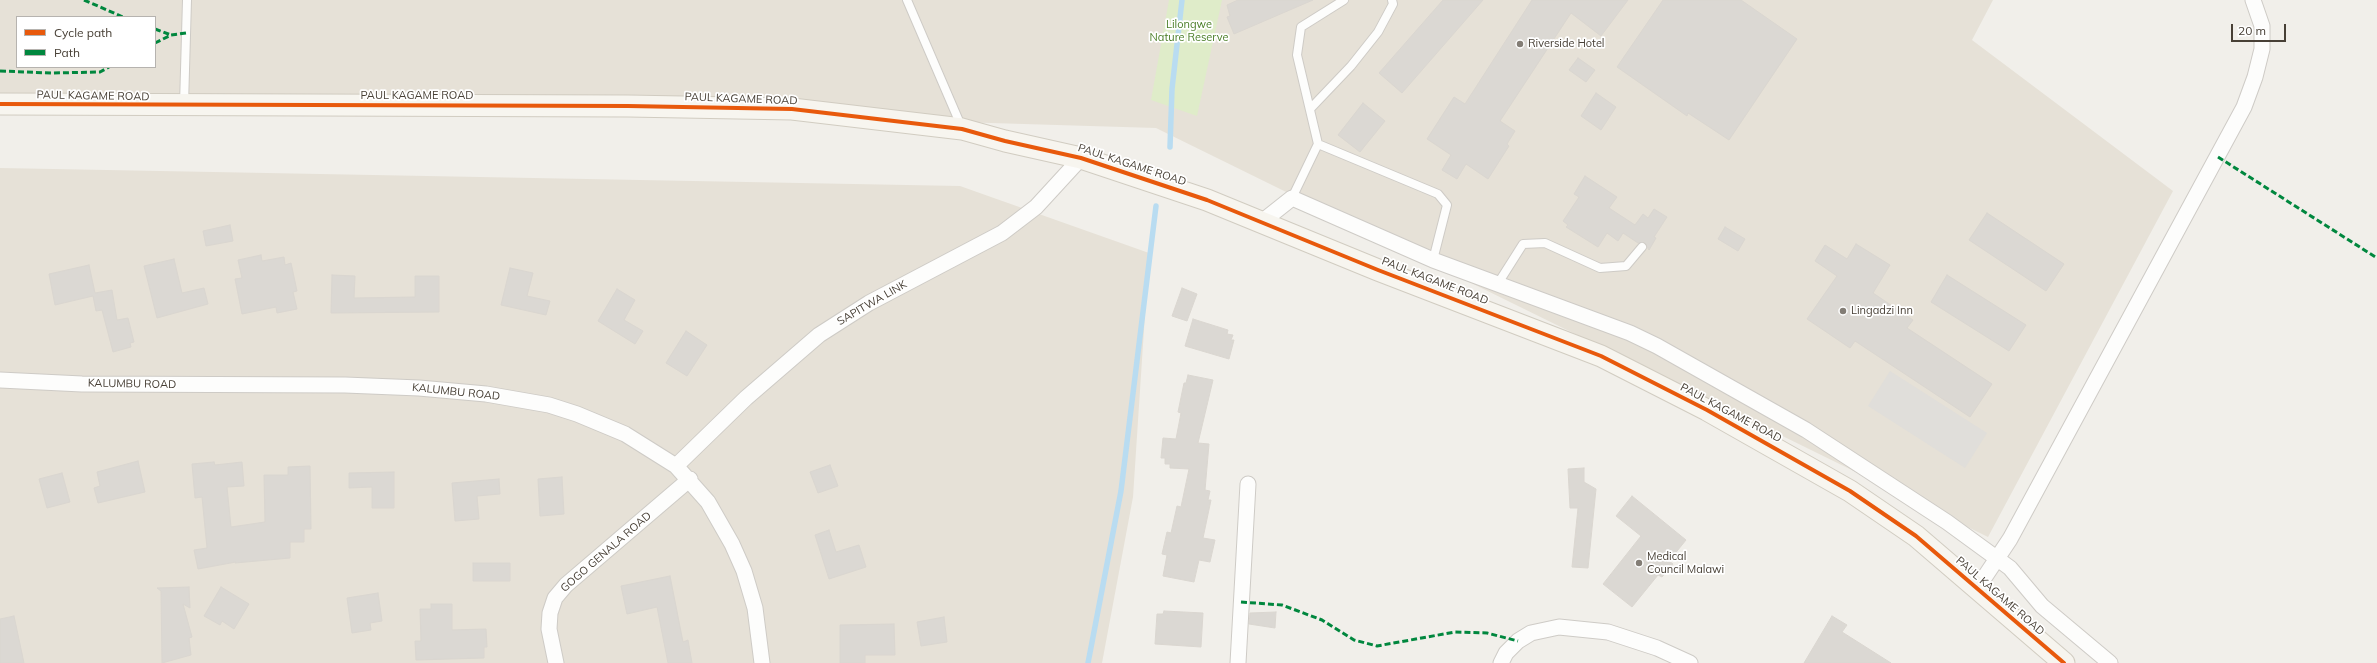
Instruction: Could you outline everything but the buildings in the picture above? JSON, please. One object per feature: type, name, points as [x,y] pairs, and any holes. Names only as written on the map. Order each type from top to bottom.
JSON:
[{"type":"street","points":[[1978,587],[2010,539],[2244,106],[2255,76],[2262,49],[2262,26],[2253,0]]},
{"type":"street","name":"PAUL KAGAME ROAD","points":[[0,104],[184,106],[628,106],[792,109],[962,129],[1081,158],[1156,181],[1263,221],[1378,270],[1601,356],[1707,410],[1850,491],[1916,536],[1978,587],[2064,663]]},
{"type":"street","name":"SAPITWA LINK","points":[[676,466],[746,398],[819,335],[869,303],[1008,229],[1036,206],[1081,158]]},
{"type":"street","points":[[1263,221],[1292,198],[1433,260],[1497,285],[1630,333],[1657,346],[1806,430],[1948,522],[1997,559],[2022,581],[2042,606],[2110,663]]},
{"type":"street","name":"KALUMBU ROAD","points":[[0,380],[82,384],[352,385],[486,394],[549,405],[577,414],[625,434],[676,466],[708,502],[723,526],[744,571],[756,613],[762,663]]},
{"type":"street","name":"GOGO GENALA ROAD","points":[[556,663],[550,629],[550,613],[555,598],[566,585],[690,480]]},
{"type":"street","points":[[1238,663],[1248,484]]},
{"type":"street","points":[[1501,663],[1506,653],[1518,641],[1530,633],[1559,628],[1608,632],[1657,648],[1690,663]]},
{"type":"lane","points":[[184,106],[187,0]]},
{"type":"lane","points":[[907,0],[962,129]]},
{"type":"lane","points":[[1292,198],[1318,144],[1297,55],[1301,27],[1344,0]]},
{"type":"lane","points":[[1310,109],[1351,66],[1378,32],[1393,4],[1392,0]]},
{"type":"lane","points":[[1318,144],[1438,194],[1447,205],[1433,260]]},
{"type":"lane","points":[[1497,285],[1523,244],[1545,243],[1600,268],[1626,266],[1642,247]]},
{"type":"shaded area","points":[[0,0],[1993,0],[1972,40],[2173,191],[1988,537],[1156,128],[0,93]]},
{"type":"shaded area","points":[[0,168],[960,186],[1149,253],[1133,497],[1102,663],[0,663]]},
{"type":"shaded area","points":[[1890,371],[1987,433],[1965,468],[1868,406]]},
{"type":"green space","name":"Lilongwe Nature Reserve","points":[[1169,0],[1222,0],[1197,116],[1151,100]]},
{"type":"waterway","points":[[1170,147],[1172,89],[1182,0]]},
{"type":"waterway","points":[[1088,663],[1121,491],[1156,206]]},
{"type":"marked path","points":[[84,0],[121,16]]},
{"type":"marked path","points":[[156,29],[171,35]]},
{"type":"marked path","points":[[156,42],[171,35],[186,33]]},
{"type":"marked path","points":[[0,71],[51,73],[100,72],[107,68]]},
{"type":"marked path","points":[[2218,157],[2377,258]]},
{"type":"marked path","points":[[1241,602],[1282,605],[1322,620],[1354,640],[1377,646],[1455,632],[1487,633],[1518,641]]},
{"type":"cycle path","points":[[0,104],[628,106],[792,109],[962,129],[1005,141],[1081,158],[1207,200],[1378,270],[1601,356],[1707,410],[1850,491],[1916,536],[2064,663]]},
{"type":"place","name":"Riverside Hotel","points":[[1520,44]]},
{"type":"place","name":"Lingadzi Inn","points":[[1843,311]]},
{"type":"place","name":"Medical Council Malawi","points":[[1639,563]]}]
